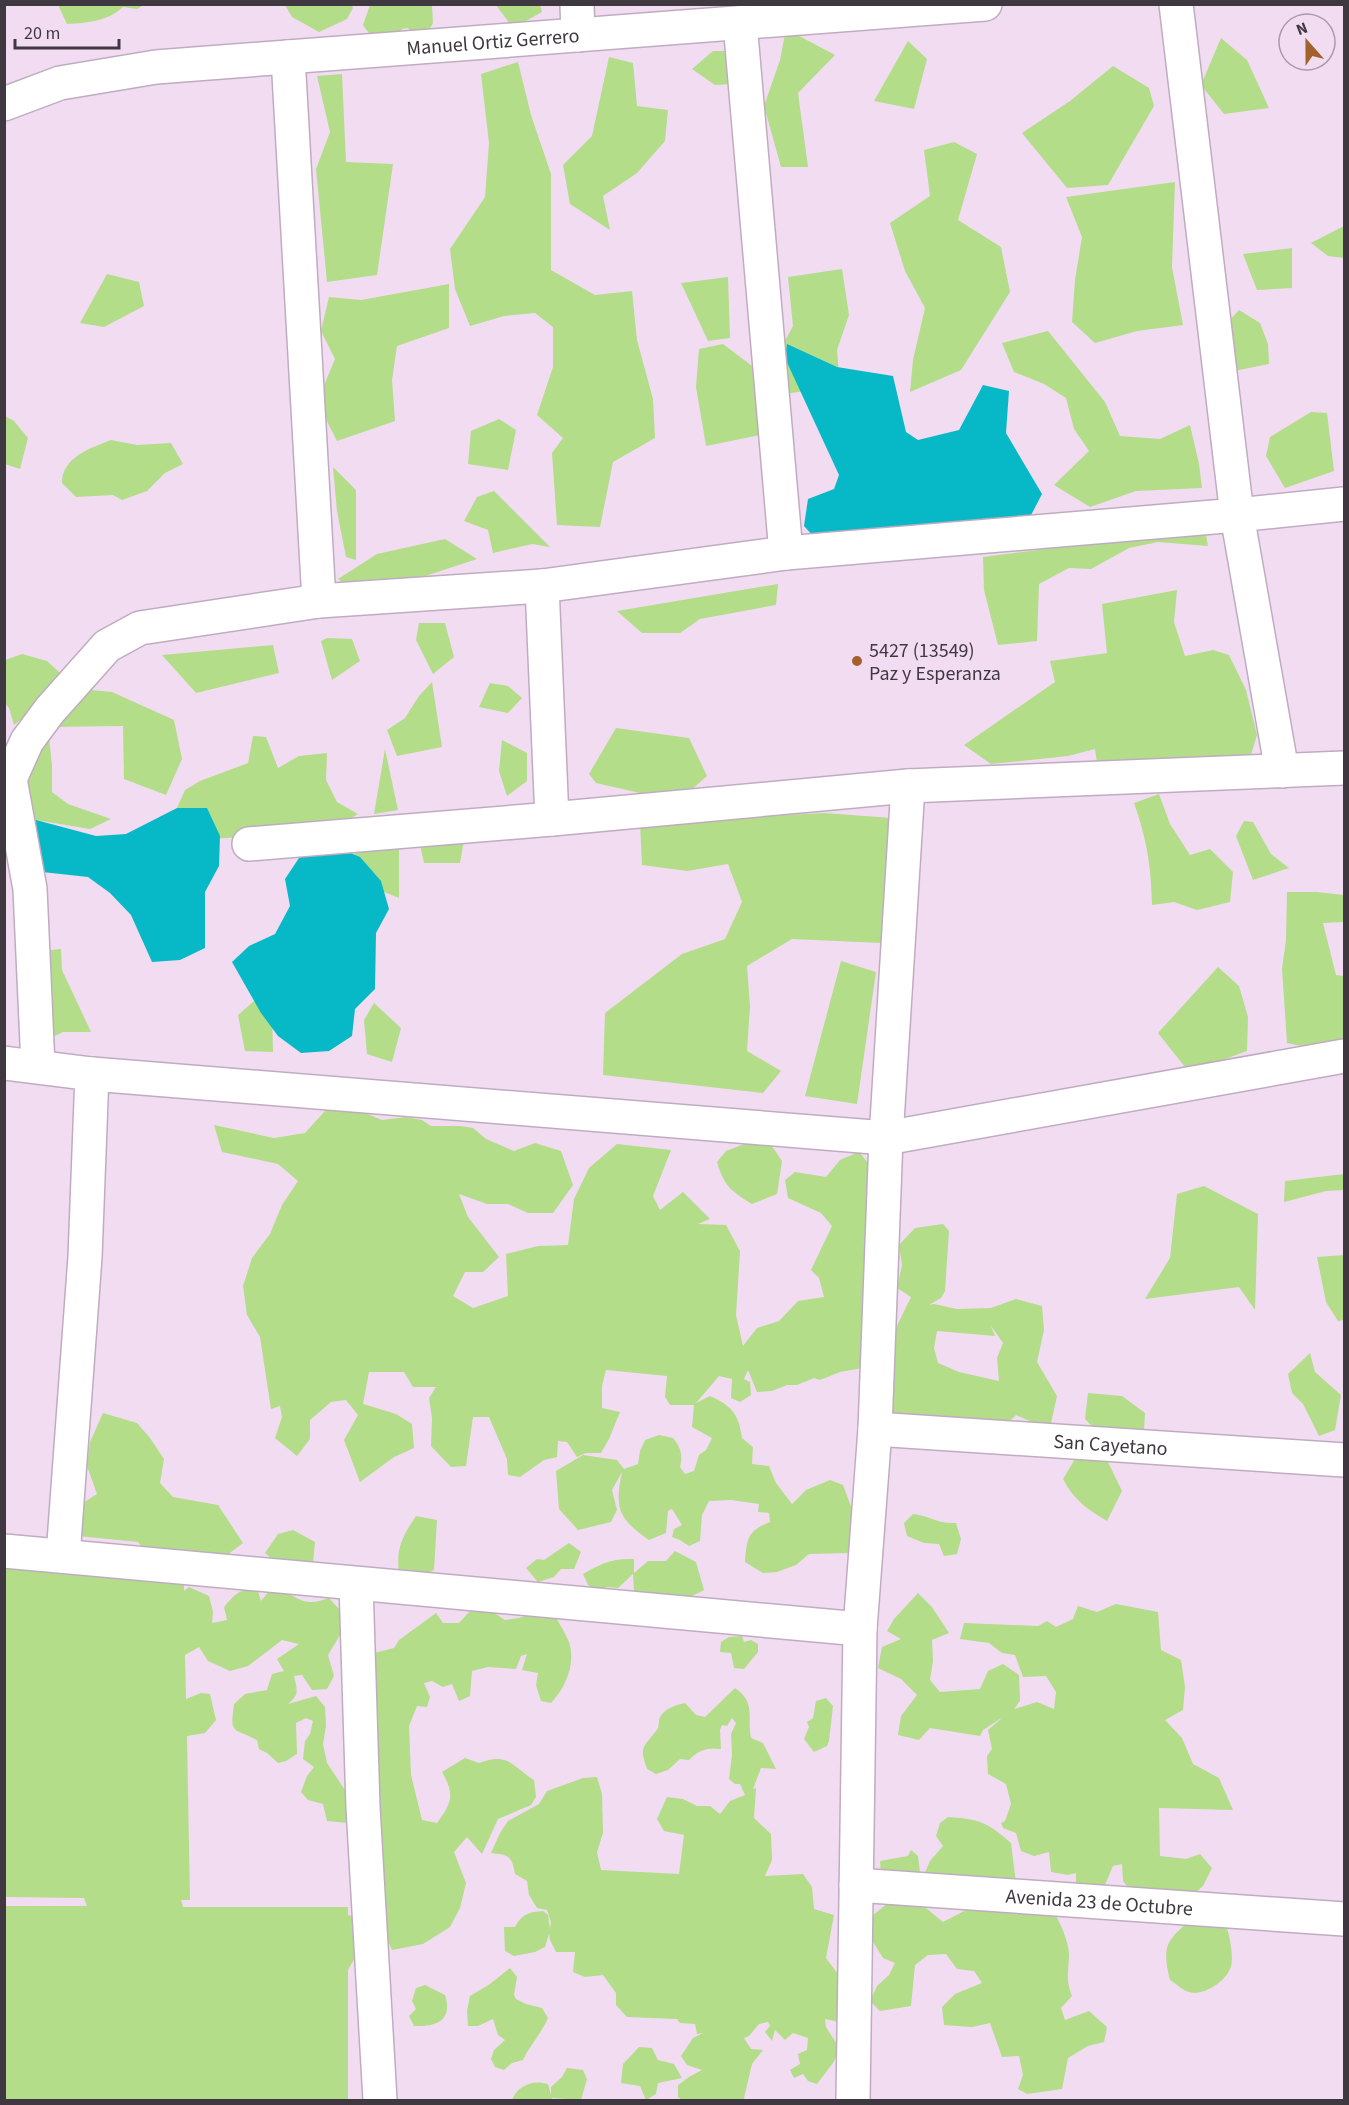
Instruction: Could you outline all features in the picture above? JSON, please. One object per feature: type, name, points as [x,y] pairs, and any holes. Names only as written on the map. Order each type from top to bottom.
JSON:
[{"type":"street","name":"Manuel Ortiz Gerrero","points":[[4,104],[60,83],[156,67],[288,57],[578,20],[740,23],[985,4]]},
{"type":"street","points":[[1176,4],[1237,515],[1282,771]]},
{"type":"street","points":[[740,23],[786,553]]},
{"type":"street","points":[[288,57],[319,601]]},
{"type":"street","points":[[38,1066],[30,889],[7,778],[27,741],[50,710],[107,646],[140,628],[319,601],[542,586],[786,553],[1344,504]]},
{"type":"street","points":[[542,586],[552,819]]},
{"type":"street","points":[[249,844],[908,786],[1344,768]]},
{"type":"street","points":[[853,2100],[860,1629],[875,1428],[886,1138],[908,786]]},
{"type":"street","points":[[4,1063],[92,1074],[886,1138],[1344,1056]]},
{"type":"street","points":[[63,1556],[85,1257],[92,1074]]},
{"type":"street","name":"San Cayetano","points":[[875,1428],[1344,1460]]},
{"type":"street","points":[[4,1551],[860,1629]]},
{"type":"street","points":[[356,1584],[363,1807],[380,2100]]},
{"type":"street","name":"Avenida 23 de Octubre","points":[[856,1885],[1344,1919]]},
{"type":"green space","points":[[58,5],[144,5],[137,9],[123,7],[97,20],[67,24]]},
{"type":"green space","points":[[285,5],[352,5],[353,8],[347,19],[319,32],[292,17]]},
{"type":"green space","points":[[370,5],[432,5],[433,23],[428,32],[412,34],[408,28],[402,29],[401,32],[371,36],[363,25]]},
{"type":"green space","points":[[496,5],[540,5],[542,12],[513,28]]},
{"type":"green space","points":[[786,29],[835,55],[798,93],[808,167],[781,167],[764,106],[780,60]]},
{"type":"green space","points":[[1221,38],[1247,60],[1269,108],[1224,114],[1201,85]]},
{"type":"green space","points":[[908,41],[927,59],[914,109],[874,101]]},
{"type":"green space","points":[[713,51],[726,51],[737,65],[733,84],[715,85],[692,69]]},
{"type":"green space","points":[[609,57],[633,63],[637,106],[668,110],[665,141],[637,173],[603,196],[610,230],[570,204],[563,165],[592,136]]},
{"type":"green space","points":[[518,62],[531,115],[551,174],[551,270],[595,295],[632,291],[637,340],[653,399],[655,438],[613,462],[600,527],[557,525],[552,453],[563,438],[537,415],[553,367],[553,327],[535,313],[504,316],[470,326],[455,289],[450,249],[485,197],[489,143],[481,74]]},
{"type":"green space","points":[[1113,66],[1149,88],[1154,106],[1108,185],[1067,188],[1022,133],[1070,101]]},
{"type":"green space","points":[[342,74],[346,162],[393,164],[377,275],[327,282],[316,169],[330,132],[317,76]]},
{"type":"green space","points":[[954,142],[977,154],[958,220],[1001,247],[1010,292],[961,370],[910,392],[913,360],[925,308],[905,271],[890,223],[930,196],[924,150]]},
{"type":"green space","points":[[1175,182],[1172,267],[1183,325],[1137,331],[1095,343],[1072,322],[1075,280],[1082,237],[1066,197]]},
{"type":"green space","points":[[1344,226],[1344,258],[1328,256],[1311,243]]},
{"type":"green space","points":[[1292,248],[1292,288],[1257,290],[1243,254]]},
{"type":"green space","points":[[842,269],[849,315],[837,350],[840,386],[784,394],[781,348],[793,326],[788,277]]},
{"type":"green space","points":[[107,274],[139,282],[144,306],[104,327],[80,323]]},
{"type":"green space","points":[[728,277],[730,338],[708,341],[681,283]]},
{"type":"green space","points":[[449,284],[449,328],[397,346],[392,380],[395,421],[337,441],[317,402],[335,359],[321,331],[329,297],[361,300]]},
{"type":"green space","points":[[1239,310],[1260,323],[1268,344],[1269,364],[1229,372],[1215,336]]},
{"type":"green space","points":[[1048,331],[1105,402],[1120,436],[1160,439],[1190,425],[1202,488],[1136,491],[1090,507],[1054,485],[1089,451],[1074,429],[1066,398],[1044,384],[1014,372],[1002,343]]},
{"type":"green space","points":[[723,344],[764,375],[760,435],[706,446],[696,387],[699,349]]},
{"type":"green space","points":[[1311,412],[1327,413],[1334,471],[1285,488],[1266,456],[1270,437]]},
{"type":"green space","points":[[5,416],[14,421],[28,438],[20,469],[5,464]]},
{"type":"green space","points":[[499,419],[516,430],[508,470],[468,464],[471,431]]},
{"type":"green space","points":[[111,440],[137,445],[171,443],[183,464],[165,473],[147,491],[122,500],[113,495],[76,497],[62,483],[67,466],[79,455]]},
{"type":"green space","points":[[333,467],[356,490],[356,560],[346,557],[337,511]]},
{"type":"green space","points":[[494,491],[550,547],[532,544],[493,553],[488,530],[464,521],[477,497]]},
{"type":"green space","points":[[1205,529],[1208,546],[1158,542],[1129,548],[1091,569],[1069,568],[1039,584],[1037,641],[998,645],[984,590],[983,557]]},
{"type":"green space","points":[[445,539],[477,559],[364,598],[338,579],[377,554]]},
{"type":"green space","points":[[778,584],[776,605],[700,619],[680,633],[642,633],[617,611]]},
{"type":"green space","points":[[1177,590],[1174,622],[1185,656],[1213,650],[1229,655],[1246,690],[1257,735],[1250,758],[1099,777],[1095,749],[1068,756],[991,764],[964,745],[1055,682],[1050,661],[1107,653],[1102,604]]},
{"type":"green space","points":[[419,623],[445,623],[454,657],[433,674],[416,640]]},
{"type":"green space","points":[[327,638],[352,639],[360,661],[332,680],[321,641]]},
{"type":"green space","points":[[273,645],[279,673],[196,693],[162,655]]},
{"type":"green space","points":[[22,654],[47,661],[69,681],[14,725],[9,708],[5,703],[5,660]]},
{"type":"green space","points":[[432,682],[442,747],[397,756],[387,730],[405,718],[419,696]]},
{"type":"green space","points":[[490,683],[508,686],[522,698],[508,713],[479,707]]},
{"type":"green space","points":[[91,690],[112,692],[174,720],[182,759],[166,795],[124,779],[123,726],[50,727]]},
{"type":"green space","points":[[616,728],[689,738],[707,776],[690,791],[640,793],[596,783],[589,774]]},
{"type":"green space","points":[[30,736],[49,738],[52,792],[68,804],[111,819],[90,829],[36,820],[24,796]]},
{"type":"green space","points":[[253,736],[266,737],[278,768],[299,756],[327,753],[326,780],[337,802],[358,814],[329,832],[191,840],[177,808],[185,790],[200,781],[248,763]]},
{"type":"green space","points":[[502,740],[527,753],[527,781],[507,796],[499,771]]},
{"type":"green space","points":[[385,749],[398,810],[374,814]]},
{"type":"green space","points":[[1159,794],[1170,824],[1190,855],[1210,849],[1233,872],[1230,902],[1197,910],[1174,902],[1152,905],[1148,853],[1134,803]]},
{"type":"green space","points":[[824,813],[892,818],[893,877],[881,943],[792,939],[747,966],[750,1006],[747,1051],[781,1071],[763,1093],[603,1075],[605,1013],[682,954],[725,939],[742,902],[728,864],[687,871],[642,865],[640,823]]},
{"type":"green space","points":[[1244,821],[1253,822],[1271,854],[1289,868],[1253,880],[1236,836]]},
{"type":"green space","points":[[399,834],[399,898],[357,881],[355,846]]},
{"type":"green space","points":[[418,836],[464,840],[460,863],[424,863]]},
{"type":"green space","points":[[1287,892],[1344,895],[1344,922],[1323,923],[1336,975],[1344,976],[1344,1039],[1307,1047],[1287,1043],[1282,969],[1286,940]]},
{"type":"green space","points":[[61,949],[62,970],[91,1032],[63,1032],[48,1039],[41,951]]},
{"type":"green space","points":[[841,961],[876,972],[857,1104],[805,1096]]},
{"type":"green space","points":[[1218,967],[1239,986],[1248,1017],[1247,1051],[1217,1062],[1185,1067],[1158,1033]]},
{"type":"green space","points":[[254,1001],[272,1013],[273,1052],[245,1051],[238,1015]]},
{"type":"green space","points":[[374,1003],[401,1028],[392,1062],[367,1054],[364,1020]]},
{"type":"green space","points":[[355,1109],[382,1120],[406,1117],[422,1120],[431,1126],[473,1128],[486,1139],[514,1151],[535,1143],[561,1151],[573,1185],[553,1213],[528,1213],[508,1204],[487,1204],[459,1194],[468,1217],[499,1257],[483,1272],[465,1272],[453,1296],[473,1308],[508,1296],[506,1254],[538,1246],[568,1245],[574,1199],[589,1168],[617,1144],[671,1150],[653,1196],[660,1210],[683,1192],[710,1219],[698,1224],[726,1225],[740,1251],[736,1315],[743,1346],[757,1328],[779,1321],[798,1301],[824,1297],[819,1278],[811,1270],[832,1226],[821,1213],[788,1198],[785,1180],[795,1172],[826,1177],[840,1160],[859,1152],[875,1171],[862,1368],[840,1372],[820,1380],[814,1378],[772,1391],[757,1392],[748,1370],[744,1379],[750,1382],[751,1395],[740,1402],[731,1398],[732,1379],[719,1376],[696,1403],[710,1396],[733,1411],[739,1423],[742,1438],[753,1447],[752,1464],[769,1466],[776,1483],[792,1504],[806,1490],[830,1480],[843,1485],[858,1525],[851,1553],[809,1554],[796,1565],[777,1572],[763,1573],[745,1562],[750,1537],[762,1525],[770,1522],[769,1513],[758,1512],[759,1504],[731,1500],[709,1501],[702,1515],[700,1541],[689,1546],[672,1537],[674,1529],[682,1525],[672,1509],[668,1511],[666,1533],[649,1540],[631,1526],[621,1512],[619,1495],[622,1472],[612,1490],[617,1510],[611,1522],[578,1530],[559,1509],[556,1471],[583,1455],[617,1460],[624,1469],[638,1464],[645,1440],[659,1435],[673,1438],[680,1448],[680,1467],[685,1474],[694,1471],[699,1455],[706,1450],[712,1438],[692,1427],[694,1405],[670,1405],[665,1397],[667,1376],[606,1370],[602,1386],[602,1408],[620,1412],[601,1453],[586,1453],[577,1457],[567,1442],[558,1441],[557,1457],[544,1460],[520,1477],[508,1475],[507,1459],[489,1417],[473,1417],[466,1466],[451,1467],[431,1446],[432,1418],[429,1398],[436,1387],[413,1387],[404,1372],[369,1372],[363,1404],[396,1414],[412,1424],[414,1448],[394,1457],[360,1482],[344,1440],[358,1415],[346,1400],[331,1402],[310,1420],[310,1439],[297,1456],[275,1438],[282,1417],[280,1406],[271,1409],[260,1337],[247,1315],[243,1286],[252,1258],[270,1234],[282,1205],[298,1181],[278,1164],[222,1152],[214,1125],[274,1138],[305,1133],[325,1111]]},
{"type":"green space","points":[[747,1143],[770,1143],[782,1161],[777,1194],[752,1204],[729,1187],[722,1177],[717,1162],[726,1151]]},
{"type":"green space","points":[[1344,1174],[1344,1190],[1326,1191],[1284,1202],[1285,1181]]},
{"type":"green space","points":[[1204,1186],[1258,1214],[1255,1310],[1239,1287],[1145,1299],[1170,1258],[1177,1194]]},
{"type":"green space","points":[[943,1224],[949,1231],[945,1291],[941,1298],[929,1305],[957,1309],[991,1308],[1016,1299],[1042,1306],[1044,1330],[1037,1362],[1057,1396],[1051,1423],[1034,1423],[1016,1415],[1005,1426],[889,1419],[893,1334],[911,1297],[897,1288],[902,1265],[899,1245],[915,1228]],"holes":[[[991,1326],[1003,1343],[997,1358],[999,1381],[959,1372],[938,1363],[934,1348],[937,1331],[995,1336]]]},
{"type":"green space","points":[[1344,1255],[1344,1320],[1338,1321],[1326,1302],[1317,1257]]},
{"type":"green space","points":[[1310,1353],[1315,1372],[1341,1395],[1335,1430],[1319,1436],[1303,1404],[1292,1393],[1288,1374]]},
{"type":"green space","points":[[1088,1393],[1122,1396],[1145,1413],[1144,1430],[1109,1444],[1085,1419]]},
{"type":"green space","points":[[103,1413],[137,1423],[164,1459],[160,1483],[173,1497],[218,1505],[243,1543],[219,1561],[147,1553],[138,1542],[78,1536],[67,1513],[97,1494],[87,1466],[90,1442]]},
{"type":"green space","points":[[1078,1454],[1107,1460],[1122,1491],[1107,1521],[1082,1503],[1063,1479]]},
{"type":"green space","points":[[913,1514],[956,1523],[961,1539],[957,1554],[944,1556],[939,1544],[924,1543],[907,1536],[904,1523]]},
{"type":"green space","points":[[416,1516],[437,1520],[434,1570],[421,1576],[399,1574],[398,1557],[401,1543]]},
{"type":"green space","points":[[293,1530],[315,1542],[313,1563],[288,1572],[265,1553],[278,1534]]},
{"type":"green space","points":[[569,1543],[581,1552],[574,1569],[561,1569],[554,1577],[538,1582],[526,1568],[537,1559],[544,1560]]},
{"type":"green space","points":[[675,1551],[696,1562],[704,1590],[684,1600],[642,1609],[634,1591],[633,1574],[618,1588],[607,1587],[595,1590],[588,1585],[583,1574],[607,1562],[619,1559],[634,1559],[634,1573],[648,1561],[666,1561]]},
{"type":"green space","points":[[4,1559],[184,1583],[184,1591],[189,1587],[209,1596],[213,1612],[212,1623],[227,1620],[224,1607],[235,1595],[246,1590],[258,1591],[261,1601],[271,1589],[280,1590],[310,1602],[329,1598],[340,1610],[343,1630],[328,1655],[334,1676],[327,1689],[312,1690],[302,1675],[294,1676],[297,1691],[288,1704],[316,1696],[325,1707],[326,1726],[323,1744],[327,1763],[349,1796],[347,1823],[327,1821],[323,1804],[308,1800],[301,1792],[307,1776],[314,1767],[303,1759],[305,1741],[310,1734],[313,1721],[306,1718],[296,1723],[297,1754],[278,1763],[259,1749],[257,1740],[233,1726],[234,1704],[245,1694],[267,1690],[272,1674],[284,1671],[277,1659],[299,1644],[282,1640],[248,1666],[230,1671],[208,1661],[199,1647],[185,1655],[186,1699],[201,1693],[210,1694],[216,1720],[205,1733],[187,1736],[190,1900],[181,1900],[183,1907],[348,1907],[348,1915],[358,1918],[359,1951],[348,1970],[348,2100],[5,2100],[5,1906],[87,1906],[84,1898],[5,1897]]},
{"type":"green space","points":[[918,1593],[932,1607],[949,1633],[932,1640],[933,1661],[930,1680],[940,1692],[980,1689],[988,1671],[1003,1664],[1019,1675],[1020,1701],[1014,1709],[1037,1702],[1054,1709],[1056,1692],[1046,1676],[1023,1677],[1015,1655],[1002,1653],[989,1643],[960,1639],[964,1623],[1038,1626],[1047,1621],[1056,1627],[1073,1619],[1078,1606],[1097,1612],[1116,1604],[1158,1612],[1161,1650],[1181,1660],[1185,1687],[1183,1710],[1165,1720],[1182,1738],[1193,1764],[1219,1778],[1233,1810],[1159,1808],[1160,1856],[1186,1859],[1200,1854],[1212,1868],[1203,1886],[1188,1899],[1134,1895],[1123,1881],[1122,1864],[1113,1866],[1105,1885],[1089,1894],[1076,1882],[1076,1873],[1068,1875],[1051,1872],[1049,1852],[1034,1856],[1021,1851],[1016,1833],[1003,1828],[1001,1823],[1005,1821],[1011,1804],[1006,1784],[988,1774],[987,1756],[992,1749],[988,1730],[1003,1717],[983,1730],[980,1736],[930,1728],[919,1740],[898,1735],[901,1716],[917,1695],[901,1679],[878,1668],[882,1647],[901,1639],[887,1631],[894,1619]]},
{"type":"green space","points":[[490,1610],[505,1620],[553,1612],[566,1634],[571,1650],[568,1675],[561,1690],[551,1703],[541,1701],[536,1685],[538,1673],[522,1670],[527,1654],[521,1656],[516,1669],[488,1667],[472,1671],[470,1696],[459,1701],[452,1684],[443,1687],[432,1681],[424,1683],[430,1697],[427,1707],[417,1706],[409,1726],[411,1775],[422,1820],[437,1823],[442,1816],[449,1804],[450,1793],[442,1772],[465,1758],[479,1763],[497,1759],[509,1762],[534,1780],[536,1797],[531,1805],[498,1819],[482,1854],[467,1837],[454,1852],[466,1883],[460,1908],[450,1927],[423,1944],[392,1950],[385,1935],[344,1760],[347,1740],[374,1653],[394,1648],[399,1640],[436,1613],[443,1623],[459,1623],[469,1612]]},
{"type":"green space","points":[[742,1636],[744,1642],[751,1640],[758,1644],[758,1652],[744,1669],[734,1668],[731,1653],[720,1652],[721,1642],[729,1637]]},
{"type":"green space","points":[[735,1688],[742,1693],[748,1704],[751,1738],[763,1743],[776,1769],[761,1768],[753,1789],[756,1788],[754,1818],[771,1834],[772,1860],[765,1876],[803,1874],[812,1887],[814,1909],[834,1915],[826,1958],[838,1974],[839,2022],[825,2019],[826,2027],[840,2049],[833,2063],[817,2084],[808,2081],[803,2074],[794,2078],[790,2070],[800,2064],[798,2054],[807,2050],[808,2038],[793,2033],[785,2040],[775,2030],[772,2041],[765,2032],[770,2026],[768,2022],[759,2024],[749,2036],[744,2038],[751,2049],[763,2050],[752,2064],[745,2100],[682,2100],[678,2097],[678,2085],[702,2070],[687,2065],[681,2056],[693,2038],[703,2033],[697,2034],[695,2024],[680,2023],[677,2019],[627,2017],[616,2005],[616,1993],[603,1975],[585,1977],[573,1972],[575,1952],[556,1952],[549,1934],[545,1947],[535,1952],[514,1956],[505,1951],[504,1927],[515,1927],[523,1916],[538,1911],[543,1911],[548,1915],[550,1929],[551,1922],[547,1910],[537,1908],[529,1895],[527,1881],[515,1874],[511,1860],[508,1857],[491,1853],[508,1821],[539,1804],[547,1791],[583,1778],[597,1777],[602,1794],[603,1833],[597,1852],[601,1870],[679,1874],[684,1835],[664,1831],[657,1819],[667,1797],[683,1799],[697,1806],[710,1806],[720,1814],[730,1801],[745,1795],[740,1784],[735,1784],[729,1779],[732,1755],[731,1734],[736,1723],[732,1718],[727,1726],[722,1725],[721,1749],[707,1749],[689,1760],[680,1759],[668,1770],[656,1774],[647,1769],[643,1756],[645,1744],[657,1729],[660,1717],[668,1709],[685,1703],[696,1715],[705,1717]]},
{"type":"green space","points":[[826,1698],[833,1706],[829,1741],[827,1746],[814,1752],[804,1739],[809,1727],[807,1722],[813,1718],[816,1701]]},
{"type":"green space","points":[[948,1817],[982,1823],[1011,1843],[1017,1891],[1053,1910],[1065,1937],[1069,1954],[1068,1980],[1072,1996],[1061,2008],[1065,2020],[1089,2011],[1107,2027],[1104,2042],[1088,2046],[1068,2058],[1062,2089],[1027,2094],[1018,2089],[1023,2075],[1019,2056],[1002,2057],[990,2023],[972,2027],[944,2025],[942,2007],[955,1994],[982,1983],[974,1971],[957,1969],[946,1954],[928,1955],[915,1965],[911,2006],[880,2011],[870,2001],[877,1986],[889,1975],[895,1963],[883,1958],[866,1931],[873,1915],[892,1900],[926,1908],[943,1922],[972,1907],[924,1875],[930,1861],[943,1846],[936,1836],[940,1823]]},
{"type":"green space","points":[[911,1850],[918,1856],[920,1872],[909,1889],[881,1873],[880,1861],[908,1856]]},
{"type":"green space","points":[[1195,1915],[1225,1922],[1232,1959],[1230,1969],[1223,1979],[1205,1991],[1192,1993],[1170,1980],[1166,1957],[1169,1942],[1173,1936]]},
{"type":"green space","points":[[510,1968],[517,1977],[514,1995],[516,1999],[542,2008],[548,2018],[523,2060],[512,2063],[504,2070],[495,2067],[491,2059],[494,2050],[505,2040],[498,2035],[493,2019],[478,2026],[468,2026],[467,2011],[470,1996]]},
{"type":"green space","points":[[425,1985],[445,1995],[447,2011],[445,2016],[436,2023],[414,2026],[409,2016],[416,2009],[412,2001],[416,1988]]},
{"type":"green space","points":[[639,2047],[652,2048],[658,2060],[674,2064],[682,2078],[658,2083],[656,2094],[646,2100],[640,2086],[621,2083],[623,2064]]},
{"type":"green space","points":[[567,2068],[583,2070],[587,2079],[581,2100],[552,2098],[553,2100],[512,2100],[522,2087],[537,2082],[548,2084],[551,2095],[551,2087],[562,2077]]},
{"type":"water","points":[[787,344],[837,367],[893,376],[906,432],[918,440],[959,430],[983,385],[1009,391],[1006,433],[1042,494],[1029,519],[814,537],[804,526],[808,499],[834,489],[839,475],[785,358]]},
{"type":"water","points":[[177,808],[207,808],[220,836],[219,866],[205,892],[205,948],[180,960],[152,962],[131,915],[110,893],[88,877],[33,871],[8,825],[36,820],[96,836],[126,834]]},
{"type":"water","points":[[333,845],[360,857],[381,881],[389,909],[376,933],[375,989],[355,1009],[352,1036],[329,1051],[301,1053],[278,1036],[261,1013],[232,962],[249,946],[275,934],[290,906],[285,879],[303,852]]},
{"type":"place","name":"5427 (13549) Paz y Esperanza","points":[[857,661]]}]
